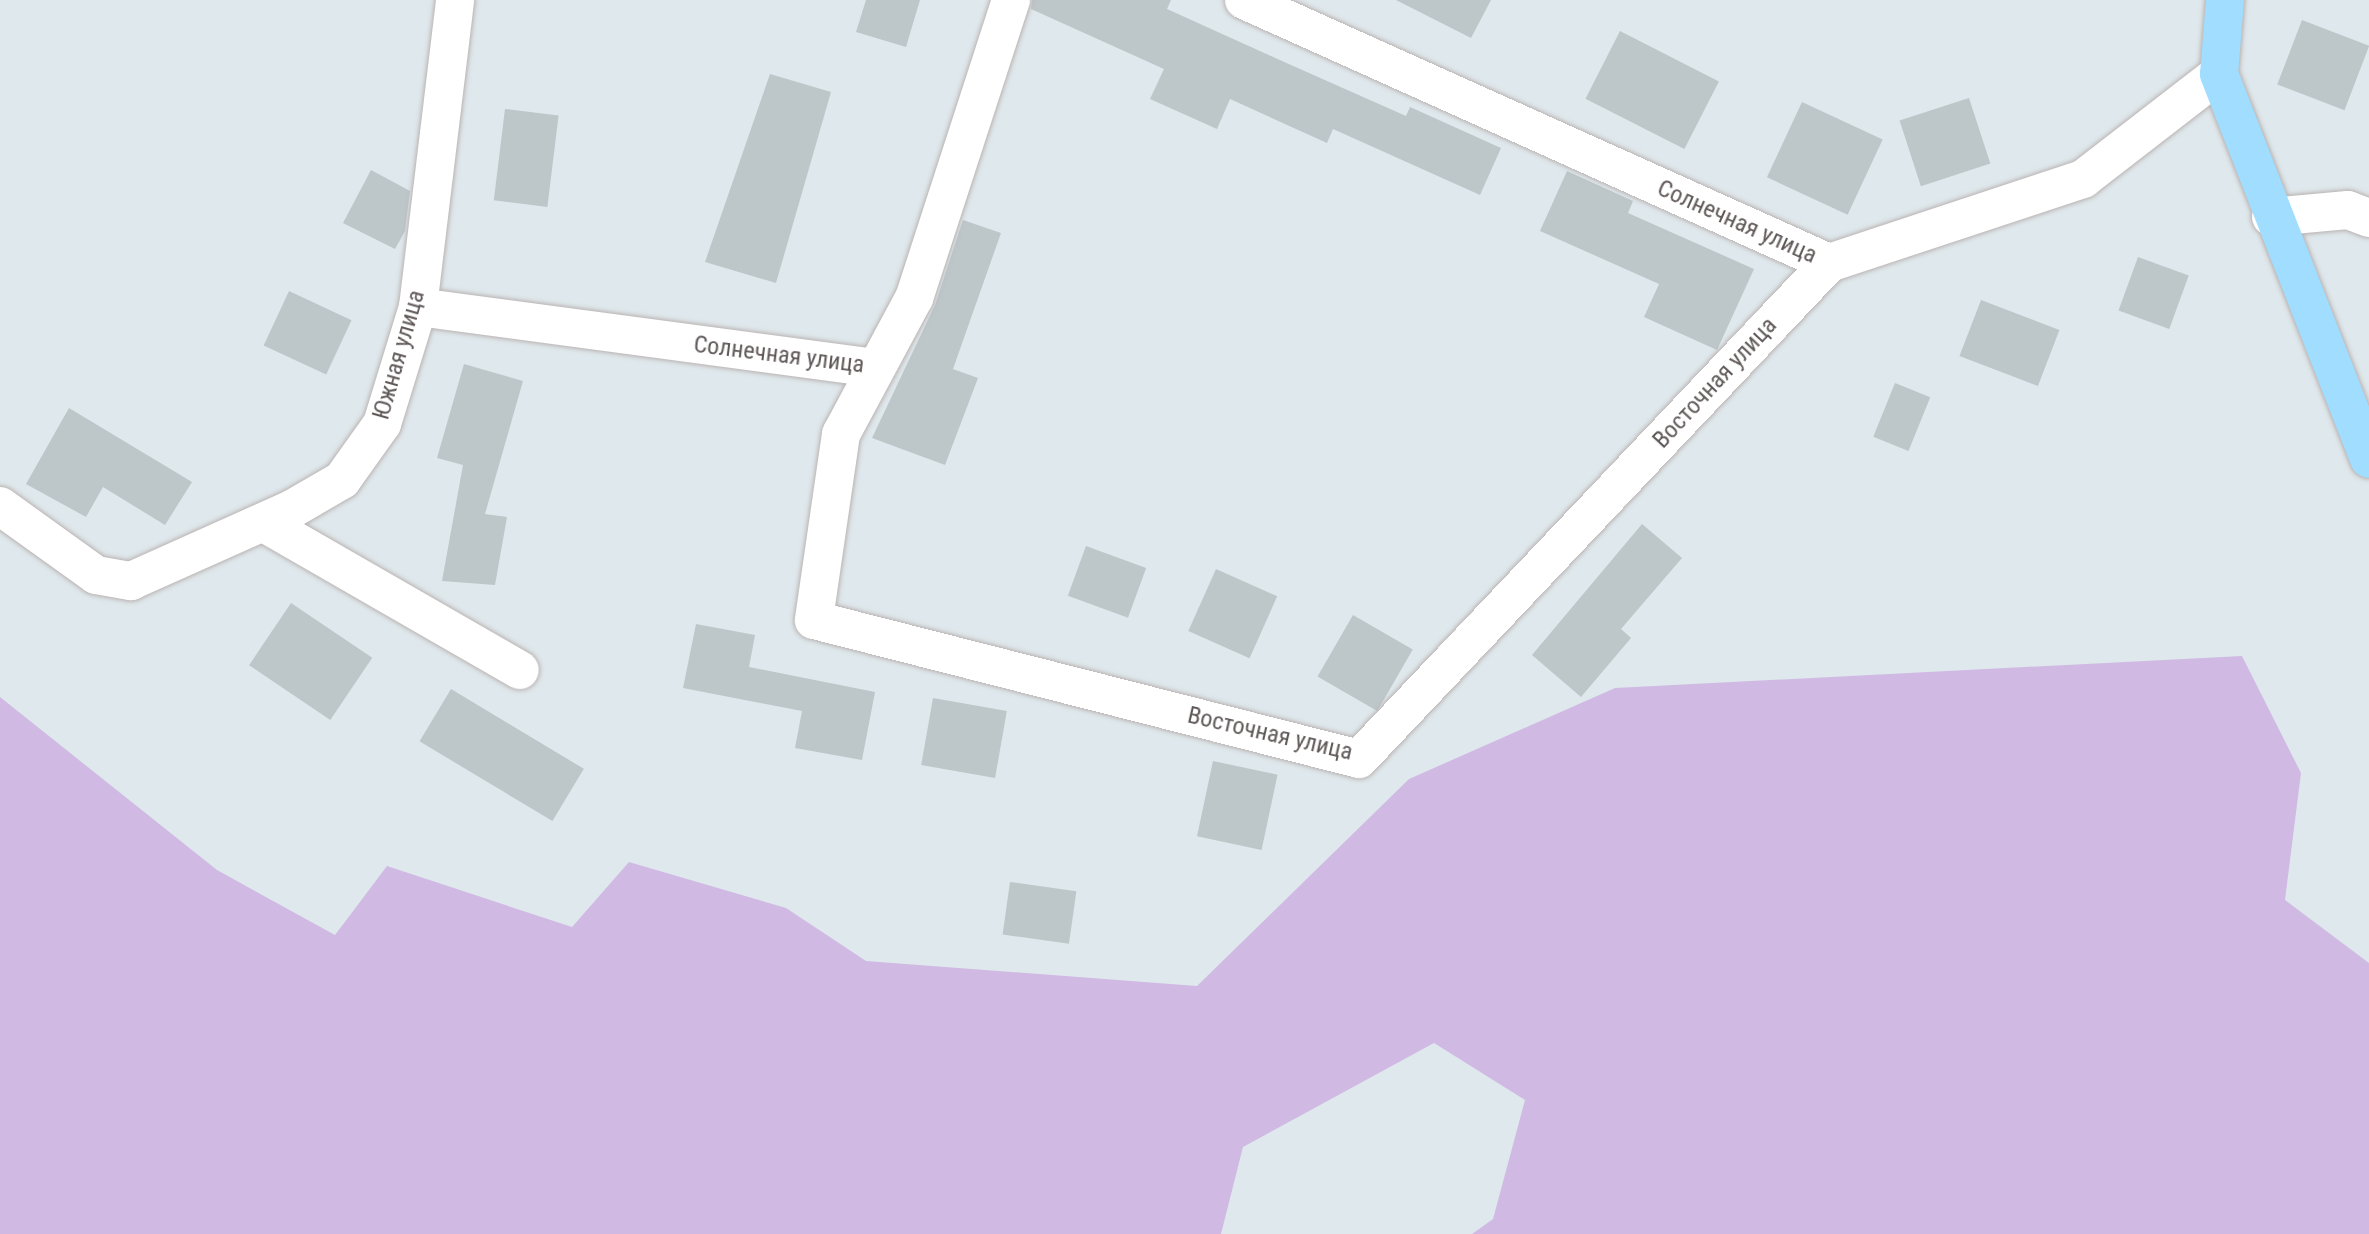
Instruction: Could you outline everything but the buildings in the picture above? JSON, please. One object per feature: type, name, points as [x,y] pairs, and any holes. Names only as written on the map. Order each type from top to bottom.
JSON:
[{"type":"main road","points":[[2225,0],[2219,74],[2270,217],[2369,459]]},
{"type":"street","name":"Южная улица","points":[[0,506],[96,575],[131,581],[264,523],[342,480],[382,424],[418,307],[456,0]]},
{"type":"street","name":"Солнечная улица","points":[[418,307],[876,368],[914,298],[1011,0]]},
{"type":"street","name":"Солнечная улица","points":[[1244,0],[1829,263],[2083,179],[2219,74]]},
{"type":"street","points":[[2270,217],[2348,210],[2369,218]]},
{"type":"street","name":"Восточная улица","points":[[876,368],[841,434],[814,620],[1359,759],[1829,263]]},
{"type":"street","points":[[264,523],[520,670]]},
{"type":"shaded area","points":[[2242,656],[2301,773],[2285,900],[2369,963],[2369,1234],[1472,1234],[1493,1219],[1525,1100],[1434,1043],[1243,1147],[1221,1234],[0,1234],[0,697],[217,870],[335,935],[387,866],[572,927],[629,862],[786,908],[866,961],[1197,986],[1409,779],[1615,688]]}]
